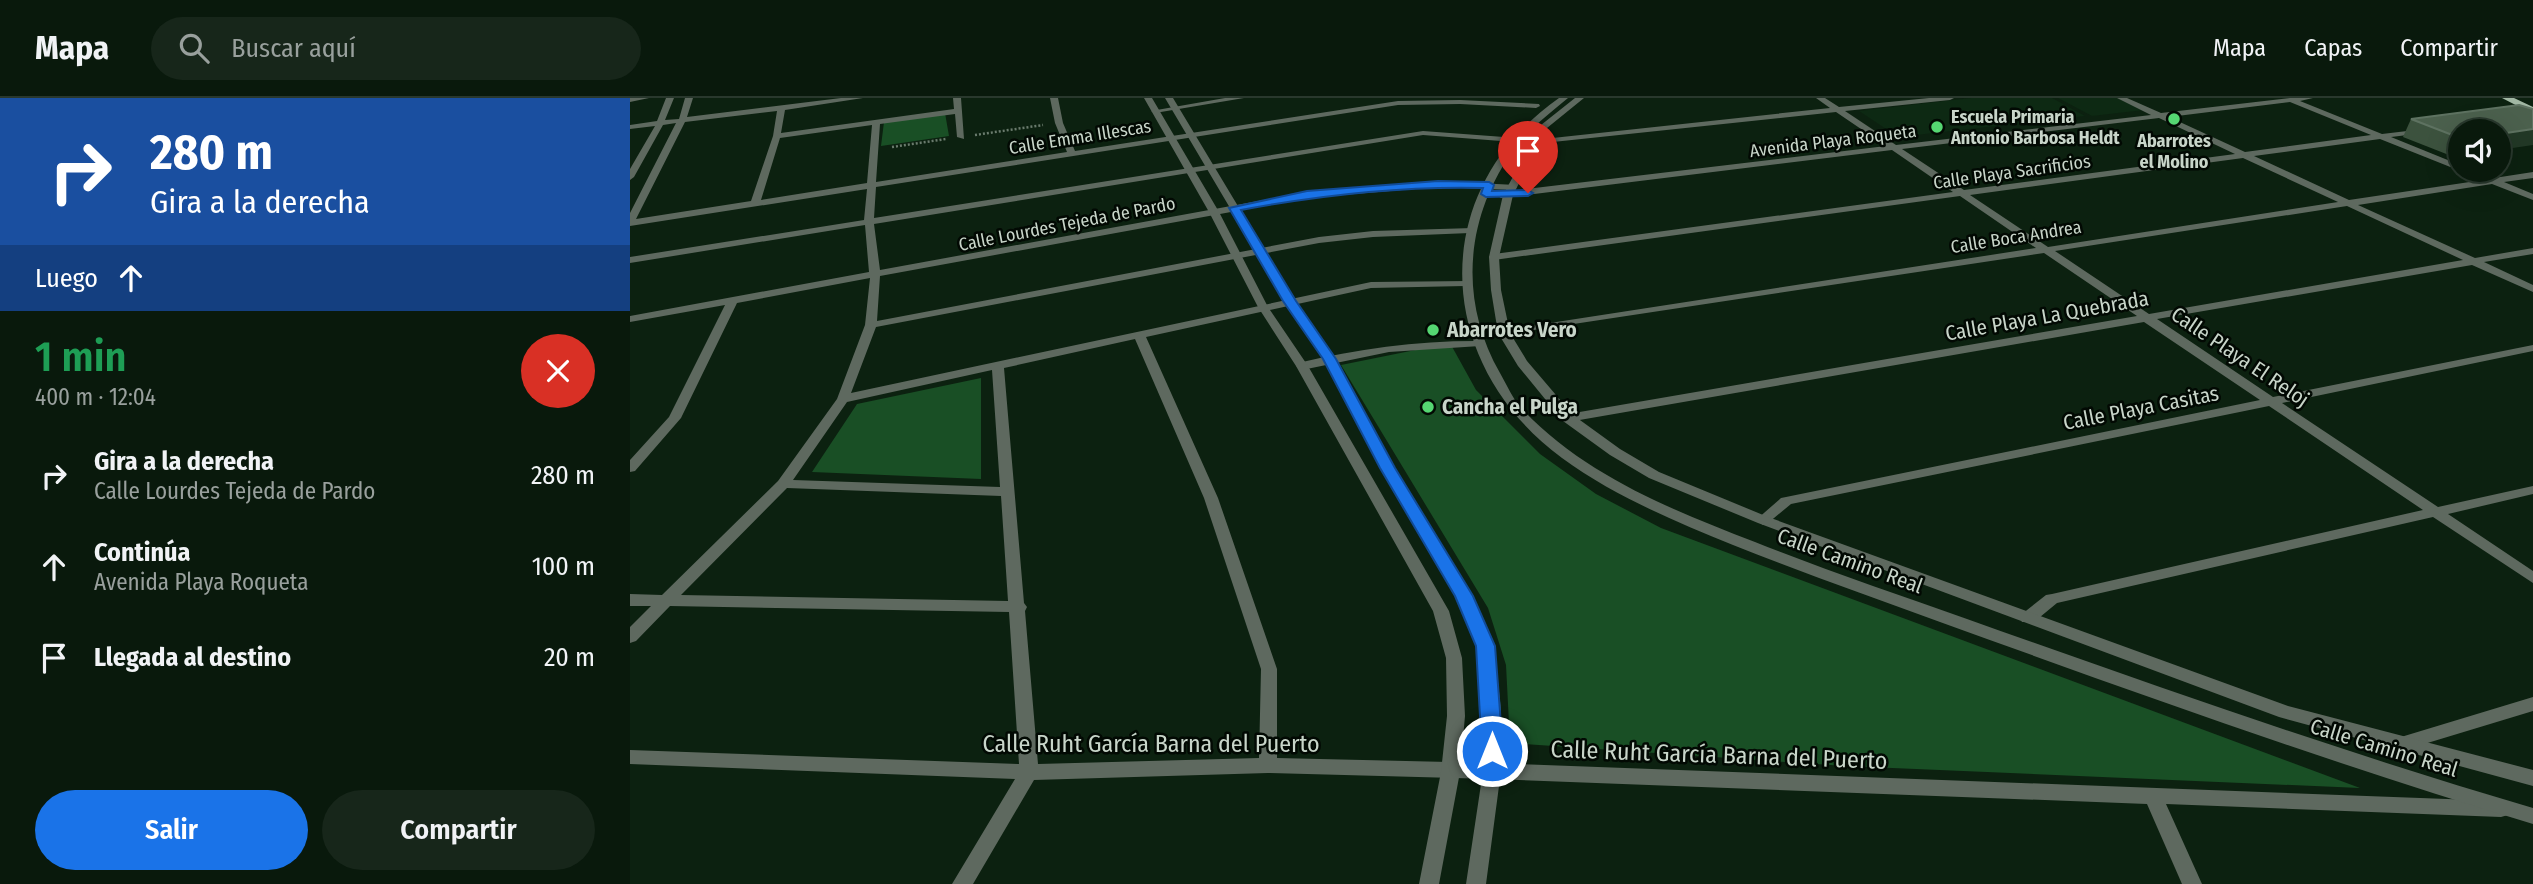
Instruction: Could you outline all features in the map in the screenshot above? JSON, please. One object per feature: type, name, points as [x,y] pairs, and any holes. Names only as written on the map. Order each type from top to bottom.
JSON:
[{"type":"main road","points":[[2509,99],[2533,99]]},
{"type":"main road","points":[[2509,99],[2533,112]]},
{"type":"street","points":[[630,100],[645,98]]},
{"type":"street","points":[[632,174],[660,124],[670,98]]},
{"type":"street","points":[[630,222],[682,120],[689,98]]},
{"type":"street","points":[[630,127],[859,98]]},
{"type":"street","points":[[957,98],[961,137]]},
{"type":"street","points":[[1054,98],[1059,123],[1072,154]]},
{"type":"street","points":[[1240,98],[1151,104],[1214,212],[1263,307],[1302,366],[1441,611],[1454,656],[1456,711],[1452,771],[1429,884]]},
{"type":"street","name":"Calle Camino Real","points":[[1564,98],[1550,107],[1513,142],[1471,230],[1465,283],[1476,344],[1514,409],[1545,438],[1614,486],[1665,512],[1799,566],[2313,749],[2533,816]]},
{"type":"street","name":"Calle Camino Real","points":[[1580,98],[1544,127],[1511,191],[1494,257],[1496,290],[1504,333],[1522,362],[1568,418],[1615,452],[1654,475],[1763,520],[2285,712],[2533,778]]},
{"type":"street","name":"Calle Playa El Reloj","points":[[1820,98],[2533,578]]},
{"type":"street","points":[[1534,142],[1950,98]]},
{"type":"street","points":[[2121,98],[2533,289]]},
{"type":"street","name":"Avenida Playa Roqueta","points":[[1511,191],[1896,149],[2309,98]]},
{"type":"street","points":[[2287,99],[2448,163]]},
{"type":"street","name":"Calle Emma Illescas","points":[[630,222],[1398,103],[1458,100],[1536,106]]},
{"type":"street","points":[[1172,103],[1290,301],[1329,359],[1388,468],[1464,596],[1486,646],[1492,710],[1492,771],[1476,884]]},
{"type":"street","points":[[755,204],[777,135],[782,108]]},
{"type":"street","points":[[777,135],[959,111]]},
{"type":"street","points":[[2519,116],[2533,112]]},
{"type":"street","points":[[630,637],[783,484],[843,399],[871,325],[875,275],[869,225],[876,123]]},
{"type":"street","name":"Calle Playa Sacrificios","points":[[1494,257],[2437,129]]},
{"type":"street","points":[[630,267],[1211,169],[1327,155],[1342,146],[1437,132],[1501,139]]},
{"type":"street","points":[[632,174],[658,167]]},
{"type":"street","name":"Calle Boca Andrea","points":[[2511,178],[2533,175]]},
{"type":"street","name":"Calle Boca Andrea","points":[[1504,333],[2479,182]]},
{"type":"street","points":[[2496,182],[2533,197]]},
{"type":"street","name":"Calle Lourdes Tejeda de Pardo","points":[[630,319],[1235,208],[1340,192],[1438,184],[1511,191]]},
{"type":"street","points":[[630,260],[869,225]]},
{"type":"street","points":[[871,325],[1261,250],[1373,234],[1471,230]]},
{"type":"street","name":"Calle Playa La Quebrada","points":[[1568,418],[2533,251]]},
{"type":"street","points":[[843,399],[1371,285],[1465,283]]},
{"type":"street","points":[[630,468],[675,418],[732,302]]},
{"type":"street","points":[[1140,337],[1210,498],[1269,669],[1268,765]]},
{"type":"street","points":[[1302,366],[1418,343],[1476,344]]},
{"type":"street","name":"Calle Playa Casitas","points":[[1763,520],[1786,501],[2533,348]]},
{"type":"street","points":[[962,884],[1029,772],[1019,607],[1006,492],[999,367]]},
{"type":"street","points":[[1363,475],[1388,468]]},
{"type":"street","points":[[783,484],[1006,492]]},
{"type":"street","points":[[2028,618],[2052,599],[2533,490]]},
{"type":"street","points":[[630,600],[1019,607]]},
{"type":"street","points":[[2401,744],[2533,704]]},
{"type":"street","name":"Calle Ruht García Barna del Puerto","points":[[630,757],[1029,772],[1268,765],[1492,771],[2512,810]]},
{"type":"street","points":[[2152,796],[2192,884]]},
{"type":"shaded area","name":"Escuela Primaria Antonio Barbosa Heldt","points":[[1971,98],[2052,98],[2085,116],[1898,137],[1859,111]]},
{"type":"shaded area","points":[[2058,98],[2117,98],[2144,110],[2092,116]]},
{"type":"green space","points":[[945,113],[949,136],[881,146],[884,122]]},
{"type":"green space","points":[[1450,343],[1476,390],[1540,454],[1596,494],[1661,528],[2360,788],[1845,766],[1510,743],[1506,665],[1488,608],[1341,365]]},
{"type":"green space","points":[[981,378],[981,479],[812,472],[857,404]]},
{"type":"building","points":[[2519,105],[2533,109],[2533,129],[2511,132],[2511,119],[2448,119],[2448,133],[2411,119]]},
{"type":"place","name":"Abarrotes el Molino","points":[[2174,119]]},
{"type":"place","name":"Escuela Primaria Antonio Barbosa Heldt","points":[[1937,127]]},
{"type":"place","name":"Abarrotes Vero","points":[[1433,330]]},
{"type":"place","name":"Cancha el Pulga","points":[[1428,407]]},
{"type":"route","points":[[1492,751],[1492,710],[1486,646],[1464,596],[1388,468],[1329,359],[1290,301],[1235,208],[1307,194],[1438,184],[1489,185],[1486,194],[1528,193]]}]
